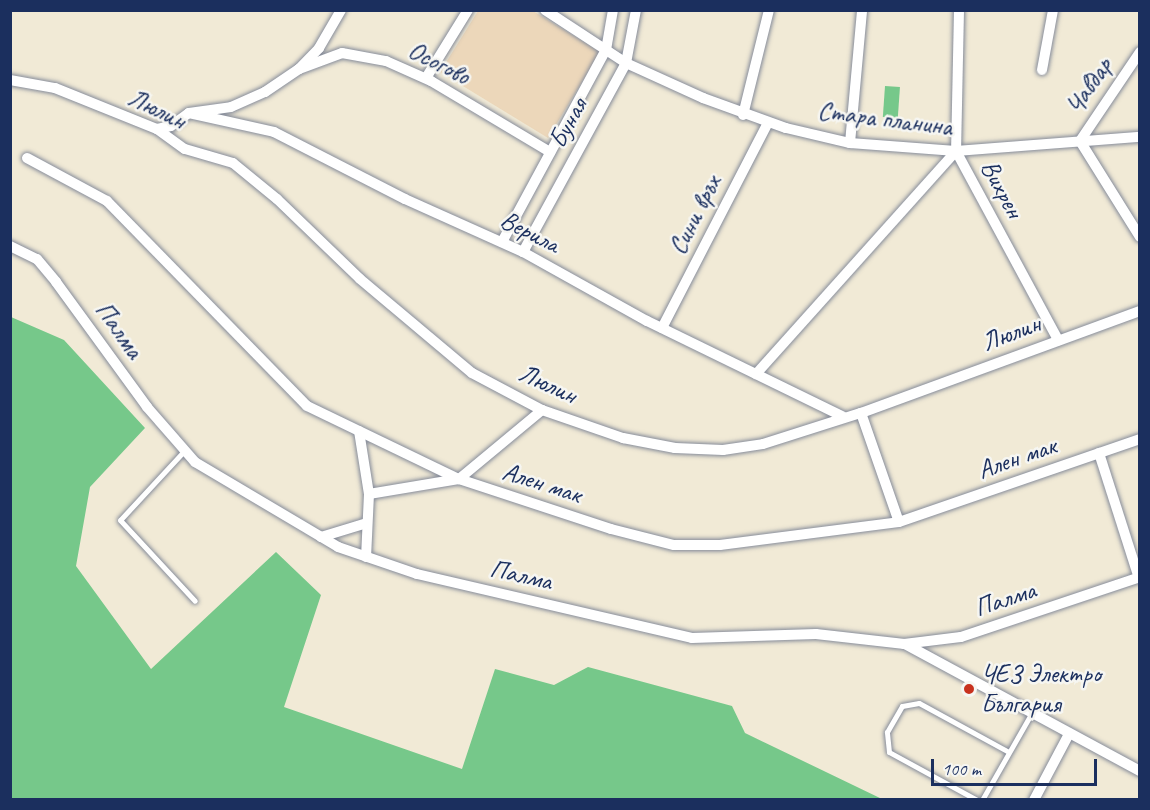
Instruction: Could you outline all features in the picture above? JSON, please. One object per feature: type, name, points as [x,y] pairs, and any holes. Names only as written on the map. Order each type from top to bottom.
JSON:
[{"type":"street","points":[[157,129],[171,126],[189,113],[231,106],[265,92],[298,69],[319,48],[341,10]]},
{"type":"street","points":[[426,78],[468,10]]},
{"type":"street","name":"Стара планина","points":[[545,10],[626,63],[743,115],[850,143],[956,151],[1140,137]]},
{"type":"street","name":"Буная","points":[[502,242],[606,50],[613,10]]},
{"type":"street","name":"Буная","points":[[524,252],[626,63],[636,10]]},
{"type":"street","points":[[743,115],[769,10]]},
{"type":"street","points":[[850,143],[862,10]]},
{"type":"street","name":"Вихрен","points":[[959,10],[956,151],[1059,340]]},
{"type":"street","points":[[1041,70],[1053,10]]},
{"type":"street","name":"Чавдар","points":[[1140,52],[1080,141],[1140,237]]},
{"type":"street","name":"Осогово","points":[[298,69],[342,53],[386,61],[426,78],[550,152]]},
{"type":"street","name":"Люлин","points":[[10,80],[55,88],[157,129],[185,149],[233,163],[246,172],[360,279],[472,373],[542,410],[623,438],[675,448],[723,450],[763,444],[842,416],[861,413],[1140,311]]},
{"type":"street","name":"Верила","points":[[189,113],[274,132],[405,199],[524,252],[662,328],[842,416]]},
{"type":"street","name":"Сини връх","points":[[662,328],[768,123]]},
{"type":"street","points":[[756,374],[956,151]]},
{"type":"street","name":"Ален мак","points":[[27,158],[107,201],[307,406],[459,478],[611,529],[674,545],[720,545],[899,522],[1140,440]]},
{"type":"street","name":"Палма","points":[[10,246],[37,259],[183,452],[214,477],[321,537],[366,557],[417,574],[692,638],[816,634],[904,644],[960,637],[1139,578]]},
{"type":"street","points":[[369,494],[459,478],[542,410]]},
{"type":"street","points":[[861,413],[899,522]]},
{"type":"street","points":[[359,431],[369,494],[366,557]]},
{"type":"street","points":[[1100,453],[1139,578]]},
{"type":"street","points":[[321,537],[367,523]]},
{"type":"street","points":[[904,644],[1140,771]]},
{"type":"street","points":[[1034,800],[1069,734]]},
{"type":"lane","points":[[183,452],[120,520],[195,601]]},
{"type":"lane","points":[[977,800],[889,752],[887,732],[902,706],[919,704],[1009,752]]},
{"type":"lane","points":[[982,800],[1031,714]]},
{"type":"shaded area","points":[[478,11],[533,11],[600,52],[548,138],[440,72]]},
{"type":"green space","points":[[885,86],[900,87],[898,118],[883,117]]},
{"type":"green space","points":[[11,317],[64,340],[145,428],[90,487],[76,566],[151,669],[276,552],[321,595],[284,707],[462,769],[495,669],[554,685],[588,667],[732,706],[745,733],[882,799],[11,799]]},
{"type":"place","name":"ЧЕЗ Электро България","points":[[969,689]]}]
